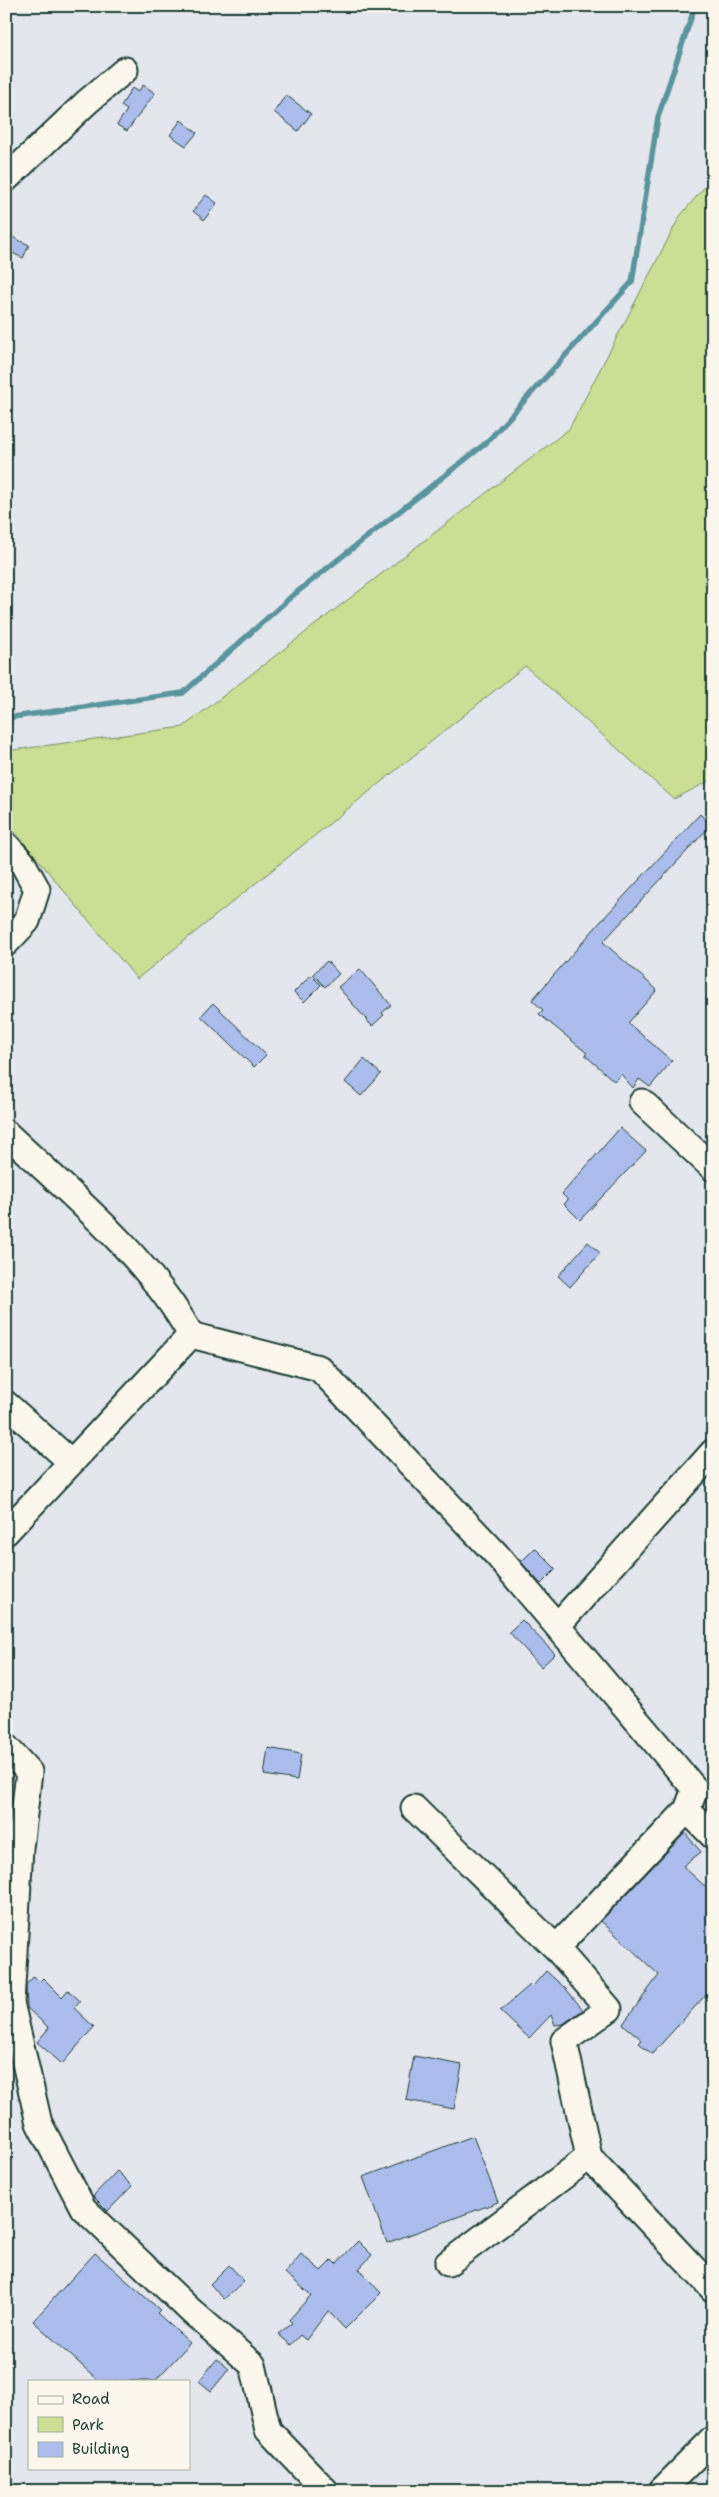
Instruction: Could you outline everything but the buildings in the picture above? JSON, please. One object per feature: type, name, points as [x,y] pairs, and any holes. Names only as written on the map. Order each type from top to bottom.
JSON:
[{"type":"street","points":[[6,179],[87,102],[125,70]]},
{"type":"street","points":[[6,845],[22,862],[37,889],[27,921],[6,943]]},
{"type":"street","points":[[642,1102],[713,1168]]},
{"type":"street","points":[[6,1133],[127,1250],[173,1303],[191,1335],[319,1368],[497,1555],[558,1625],[694,1789],[687,1810],[556,1948]]},
{"type":"street","points":[[6,1532],[191,1335]]},
{"type":"street","points":[[6,1404],[71,1462]]},
{"type":"street","points":[[558,1625],[713,1452]]},
{"type":"street","points":[[6,1747],[28,1772],[20,1848],[12,2003],[39,2123],[83,2208],[191,2311],[253,2365],[268,2430],[326,2491]]},
{"type":"street","points":[[414,1808],[556,1948],[609,2008],[564,2041],[589,2157],[713,2289]]},
{"type":"street","points":[[687,1810],[713,1836]]},
{"type":"street","points":[[448,2263],[589,2157]]},
{"type":"street","points":[[661,2491],[713,2439]]},
{"type":"green space","points":[[713,177],[713,779],[674,799],[525,666],[137,979],[6,821],[6,751],[183,727],[569,429],[680,216]]},
{"type":"waterway","points":[[6,718],[183,693],[292,596],[486,443],[632,282],[658,117],[695,6]]}]
